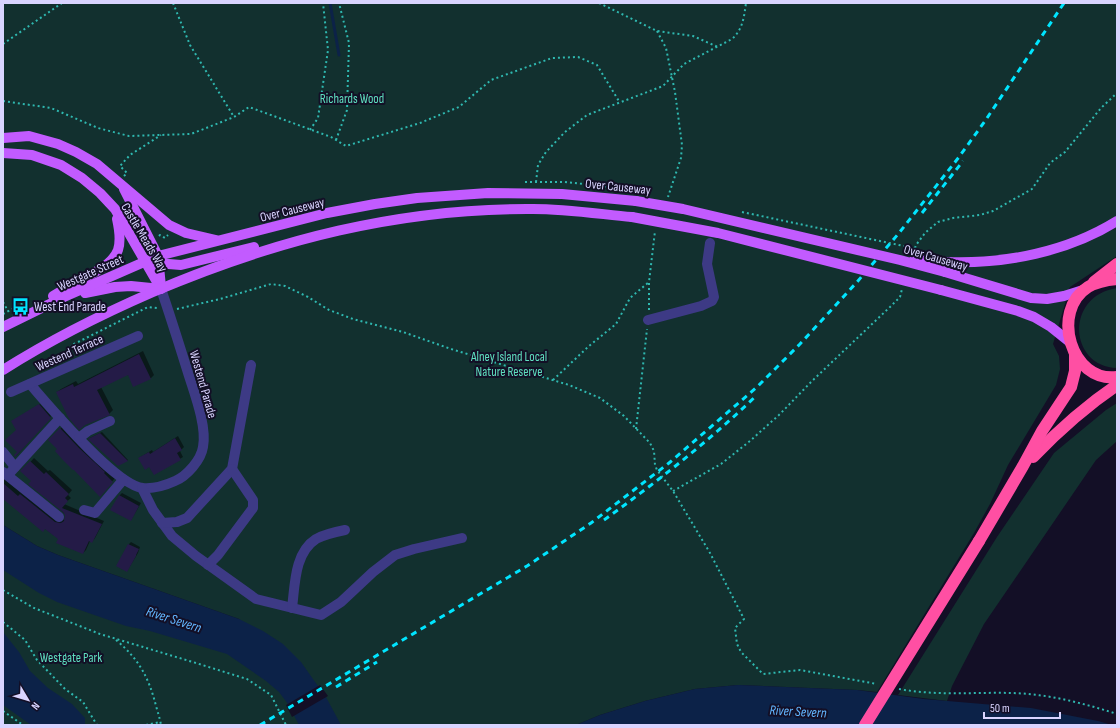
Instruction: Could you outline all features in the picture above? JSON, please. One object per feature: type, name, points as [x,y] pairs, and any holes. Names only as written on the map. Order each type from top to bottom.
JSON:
[{"type":"highway","points":[[865,725],[979,542],[1042,431],[1071,387],[1075,370],[1073,349],[1068,331],[1071,309],[1086,288],[1117,264]]},
{"type":"highway","points":[[1086,288],[1098,283],[1117,279]]},
{"type":"highway","points":[[1073,349],[1084,366],[1092,373],[1102,377],[1117,377]]},
{"type":"highway","points":[[1023,466],[1065,424],[1093,401],[1117,385]]},
{"type":"main road","name":"Castle Meads Way","points":[[3,138],[30,136],[58,144],[124,179],[169,225],[186,233],[218,240]]},
{"type":"main road","name":"Castle Meads Way","points":[[3,152],[32,155],[61,165],[82,178],[100,193],[115,209],[144,262],[161,289]]},
{"type":"main road","name":"Castle Meads Way","points":[[124,179],[158,260],[161,289]]},
{"type":"main road","name":"Over Causeway","points":[[144,262],[158,260],[218,240],[327,213],[376,204],[417,198],[488,193],[534,193],[636,201],[682,209],[900,260],[1031,298],[1047,299],[1064,296],[1086,288]]},
{"type":"main road","points":[[533,209],[534,193]]},
{"type":"main road","points":[[46,306],[54,296],[100,270],[115,255],[118,248],[119,238],[119,228],[115,209]]},
{"type":"main road","points":[[3,370],[48,342],[78,326],[161,289],[225,263],[301,239],[332,231],[388,220],[471,211],[533,209],[564,210],[632,217],[718,233],[941,290],[1034,317],[1051,327],[1073,349]]},
{"type":"main road","points":[[900,260],[970,263],[1014,258],[1055,249],[1099,232],[1117,221]]},
{"type":"main road","points":[[158,260],[180,265],[280,240],[301,239]]},
{"type":"main road","name":"Westgate Street","points":[[3,327],[64,297],[144,262]]},
{"type":"main road","points":[[64,297],[98,290],[132,286],[161,289]]},
{"type":"street","points":[[648,320],[701,306],[712,301],[714,297],[707,264],[710,243]]},
{"type":"street","name":"Westend Parade","points":[[30,384],[79,438],[123,480],[142,488],[161,487],[181,478],[194,465],[203,448],[203,425],[161,289]]},
{"type":"street","name":"Westend Terrace","points":[[10,392],[138,336]]},
{"type":"street","points":[[162,523],[177,522],[187,518],[232,469],[250,365]]},
{"type":"street","points":[[59,517],[5,473],[15,467],[60,418]]},
{"type":"street","points":[[79,438],[88,431],[110,421]]},
{"type":"street","points":[[3,452],[15,467]]},
{"type":"street","points":[[208,565],[218,555],[253,508],[253,500],[232,469]]},
{"type":"street","points":[[84,510],[96,513],[123,480]]},
{"type":"street","points":[[142,488],[153,510],[172,536],[208,565],[256,599],[321,615],[341,602],[373,572],[395,555],[414,548],[462,538]]},
{"type":"street","points":[[292,608],[298,564],[305,549],[315,540],[327,534],[346,530]]},
{"type":"path","points":[[3,44],[62,3]]},
{"type":"path","points":[[173,3],[190,45],[234,117]]},
{"type":"path","points":[[310,130],[318,118],[328,50],[323,3]]},
{"type":"path","points":[[336,140],[347,110],[348,102],[349,43],[339,3]]},
{"type":"path","points":[[599,3],[608,6],[657,31],[693,36],[718,47]]},
{"type":"path","points":[[534,193],[538,165],[546,152],[565,132],[587,115],[663,86],[684,64],[725,44],[739,33],[743,24],[746,3]]},
{"type":"path","points":[[657,31],[666,48],[672,76],[682,145],[681,158],[669,197],[662,195]]},
{"type":"path","points":[[3,101],[51,108],[98,128],[129,136],[191,134],[234,117],[249,107],[336,140],[346,146],[420,123],[460,107],[491,80],[552,58],[578,57],[597,66],[620,103]]},
{"type":"path","points":[[913,252],[916,245],[925,233],[938,222],[953,218],[980,215],[993,211],[1032,189],[1050,162],[1065,152],[1101,108],[1117,93]]},
{"type":"path","points":[[124,179],[127,173],[120,166],[123,162],[130,155],[162,134]]},
{"type":"path","points":[[739,211],[925,251]]},
{"type":"path","points":[[636,429],[648,320],[649,282],[655,231]]},
{"type":"path","points":[[553,380],[589,346],[616,324],[630,298],[649,282]]},
{"type":"path","points":[[673,491],[721,464],[750,441],[780,414],[812,381],[900,297],[904,282]]},
{"type":"path","points":[[52,364],[74,344],[148,307],[155,307],[161,311],[169,311],[195,306],[271,284],[285,286],[308,297],[329,310],[353,319],[403,332],[451,350],[569,385],[600,398],[624,416],[650,443],[654,451],[657,470],[673,491],[710,553],[744,619],[735,628],[737,644],[741,652],[763,674],[800,670],[881,685]]},
{"type":"path","points":[[3,302],[13,323]]},
{"type":"path","points":[[3,590],[34,608],[100,634],[247,680],[271,695],[286,725]]},
{"type":"path","points":[[3,622],[25,640],[37,660],[65,690],[83,702],[97,725]]},
{"type":"path","points":[[114,638],[126,648],[145,673],[152,690],[161,724],[146,725]]},
{"type":"path","points":[[896,688],[912,691],[962,694],[1013,693],[1052,696],[1117,714]]},
{"type":"path","points":[[3,710],[23,725]]},
{"type":"green space","name":"Alney Island Local Nature Reserve","points":[[3,3],[1117,3],[1117,256],[1070,287],[1053,344],[1059,356],[1060,369],[1056,385],[1008,465],[990,504],[974,533],[877,692],[738,685],[695,689],[645,701],[600,715],[576,725],[341,725],[239,619],[58,555],[37,546],[3,525]]},
{"type":"green space","points":[[1117,288],[1117,368],[1101,365],[1089,356],[1082,344],[1079,331],[1081,317],[1088,304],[1100,294]]},
{"type":"green space","points":[[1117,403],[1117,441],[1096,460],[984,624],[952,686],[947,701],[898,695],[997,537],[1054,453],[1106,410]]},
{"type":"green space","name":"Westgate Park","points":[[3,547],[247,645],[321,725],[3,725]]},
{"type":"water","name":"River Severn","points":[[3,525],[37,546],[58,555],[239,619],[263,631],[283,644],[301,662],[327,699],[341,725],[299,725],[288,704],[279,692],[266,681],[227,654],[150,631],[126,626],[57,602],[39,593],[3,570]]},
{"type":"water","points":[[3,632],[19,652],[30,671],[48,688],[72,704],[85,718],[85,725],[31,725],[3,705]]},
{"type":"water","name":"River Severn","points":[[738,685],[857,690],[924,699],[1031,708],[1112,725],[576,725],[600,715],[645,701],[695,689]]},
{"type":"pier","points":[[320,685],[328,696],[292,717],[286,705]]},
{"type":"building","points":[[139,354],[151,379],[133,387],[128,375],[97,390],[110,415],[85,425],[79,430],[68,417],[56,392],[73,384],[74,387]]},
{"type":"building","points":[[39,404],[51,418],[15,457],[14,455],[17,452],[5,440],[16,430],[11,421]]},
{"type":"building","points":[[60,428],[105,472],[104,473],[113,482],[100,497],[62,459],[55,451],[57,449],[48,440]]},
{"type":"building","points":[[100,433],[128,461],[118,466],[88,439]]},
{"type":"building","points":[[175,438],[182,450],[177,453],[181,460],[154,475],[149,467],[145,470],[138,458],[149,452],[150,454]]},
{"type":"building","points":[[30,461],[44,474],[46,472],[69,494],[65,498],[68,501],[62,508],[102,524],[92,543],[89,541],[83,554],[56,543],[58,539],[45,529],[43,532],[3,499],[3,483],[18,496],[20,494],[55,522],[61,523],[64,521],[65,515],[63,512],[28,484],[31,481],[20,471]]},
{"type":"building","points":[[119,495],[139,506],[131,521],[110,510]]},
{"type":"building","points":[[128,544],[139,549],[127,572],[116,566]]},
{"type":"waterway","points":[[330,3],[339,55]]},
{"type":"railway","points":[[260,725],[527,566],[591,523],[669,463],[757,387],[800,344],[857,282],[899,233],[959,157],[985,121],[1064,3]]},
{"type":"railway","points":[[922,213],[963,161]]},
{"type":"railway","points":[[604,520],[683,460],[757,395]]},
{"type":"railway","points":[[336,687],[377,662]]},
{"type":"place","name":"West End Parade","points":[[21,306]]},
{"type":"park label","name":"Richards Wood","points":[[352,98]]}]
